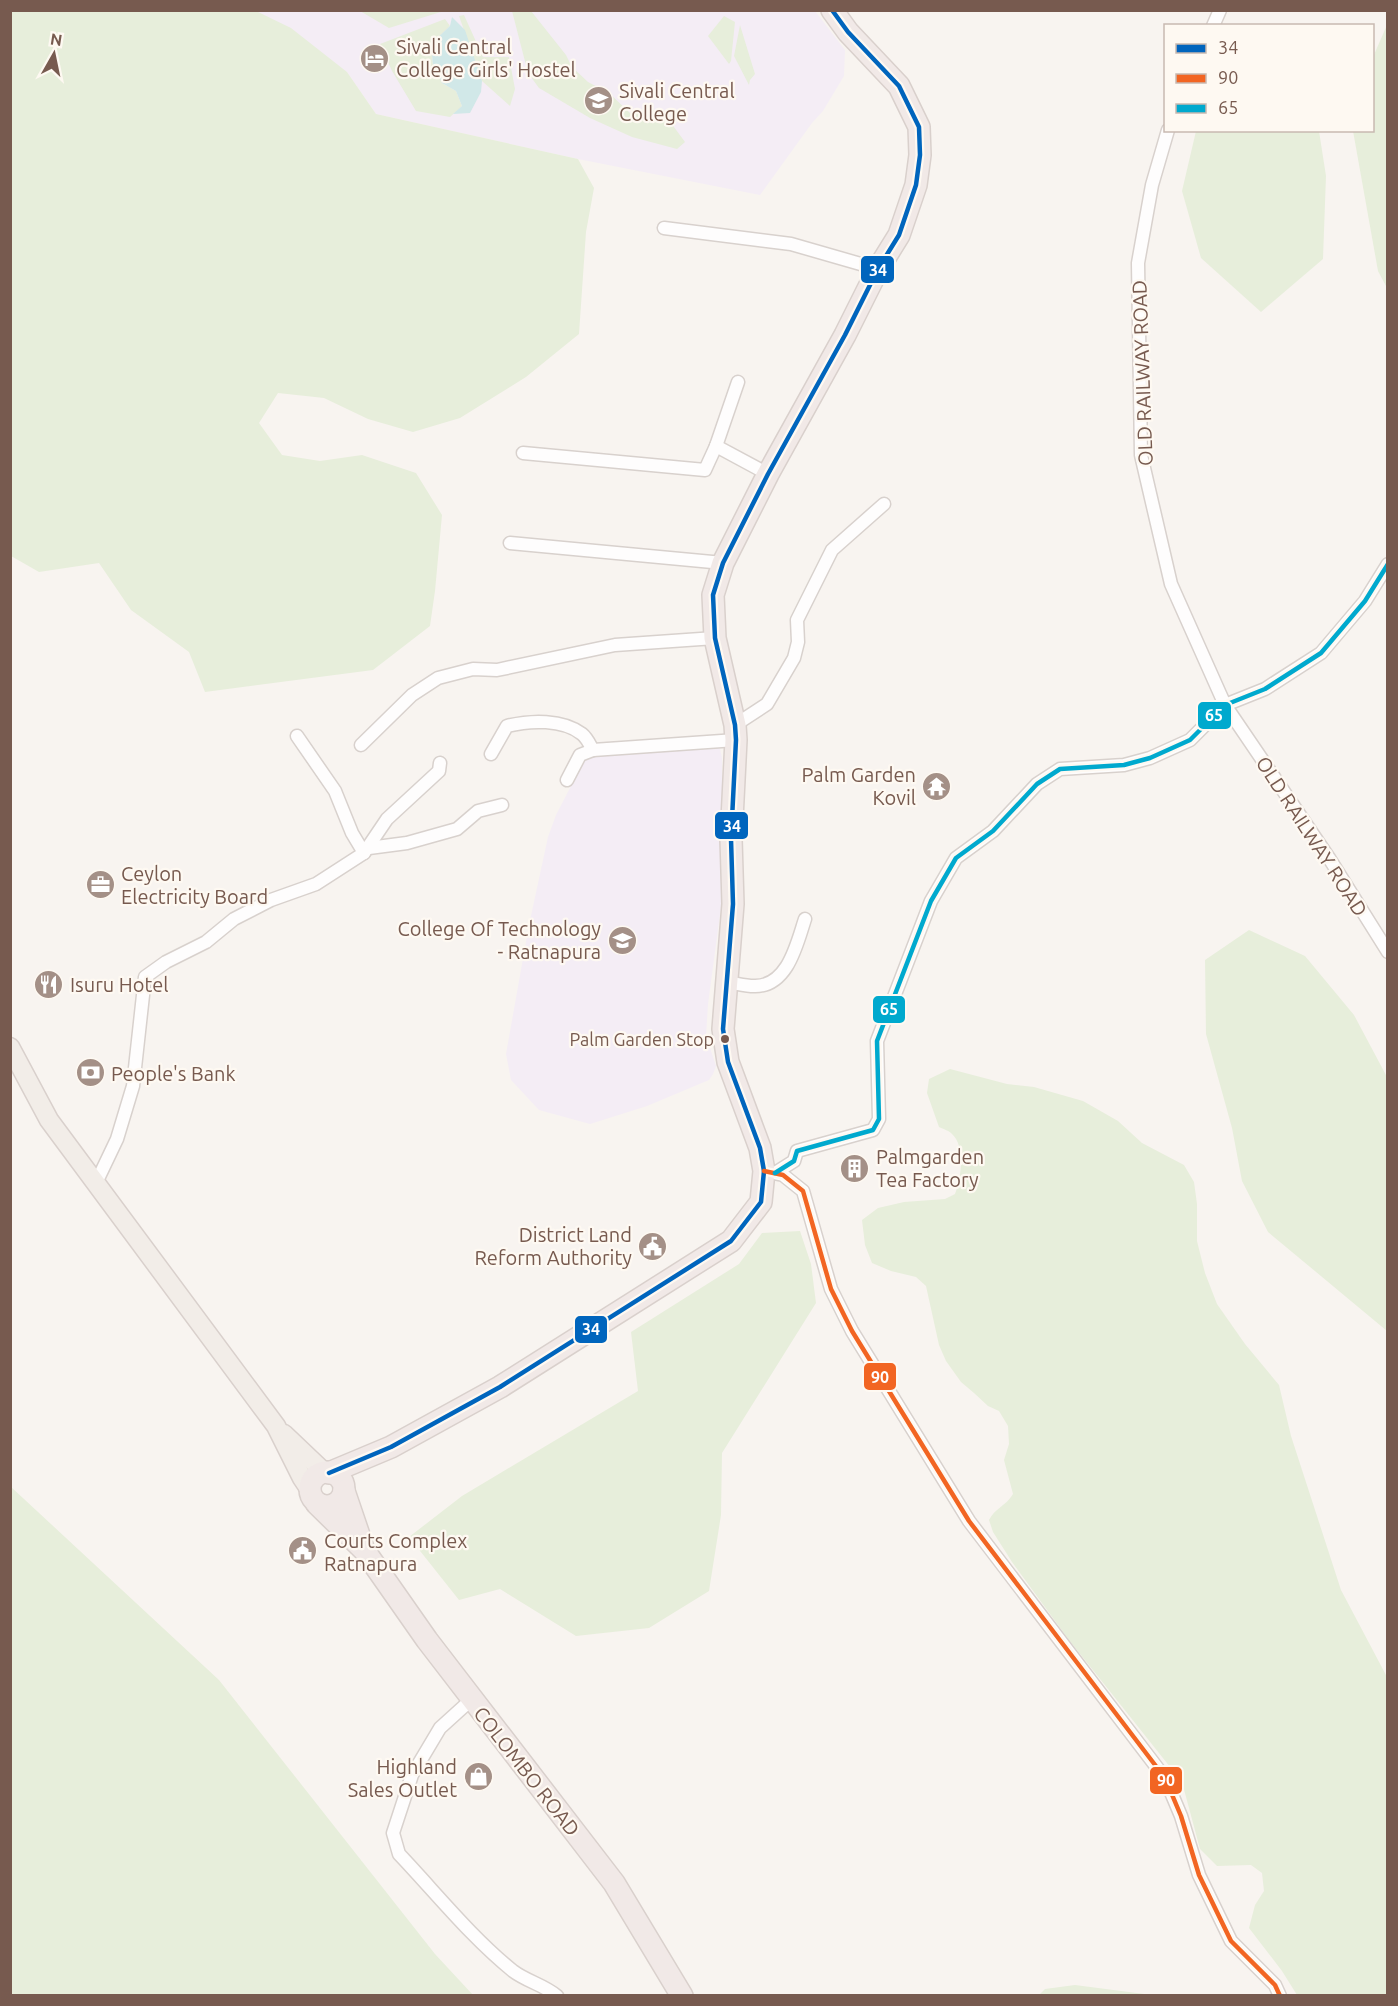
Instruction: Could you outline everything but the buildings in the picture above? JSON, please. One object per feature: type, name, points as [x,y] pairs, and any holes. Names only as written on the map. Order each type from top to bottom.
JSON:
[{"type":"highway","points":[[391,1447],[344,1490],[342,1497],[334,1505],[328,1506],[314,1496],[313,1480],[391,1447],[500,1387],[731,1241],[761,1202],[769,1172],[728,1062],[723,1029],[733,904],[731,839],[736,733],[715,638],[713,595],[723,563],[768,474],[878,269],[899,235],[916,185],[920,155],[919,127],[899,86],[848,32],[832,10]]},
{"type":"highway","points":[[327,1473],[338,1476],[344,1490]]},
{"type":"highway","name":"COLOMBO ROAD","points":[[344,1490],[364,1550]]},
{"type":"highway","name":"COLOMBO ROAD","points":[[314,1496],[364,1550],[414,1624],[614,1883],[682,1995]]},
{"type":"main road","points":[[10,1047],[49,1120],[276,1426],[302,1478],[314,1496]]},
{"type":"main road","points":[[276,1426],[327,1473]]},
{"type":"street","points":[[1214,24],[1220,10]]},
{"type":"street","name":"OLD RAILWAY ROAD","points":[[1167,132],[1152,185],[1138,263],[1141,455],[1171,584],[1225,705],[1329,858],[1388,952]]},
{"type":"street","points":[[664,228],[791,244],[878,269]]},
{"type":"street","points":[[523,453],[705,470],[716,446],[738,382]]},
{"type":"street","points":[[716,446],[768,474]]},
{"type":"street","points":[[567,780],[580,755],[593,750],[736,733],[767,704],[794,658],[798,642],[797,620],[832,550],[884,504]]},
{"type":"street","points":[[510,543],[723,563]]},
{"type":"street","points":[[769,1172],[794,1161],[797,1151],[873,1130],[879,1119],[877,1041],[931,901],[956,858],[993,831],[1037,784],[1060,769],[1124,765],[1150,758],[1190,740],[1225,705],[1265,689],[1321,653],[1365,601],[1388,564]]},
{"type":"street","points":[[1374,587],[1388,591]]},
{"type":"street","points":[[361,745],[412,695],[438,678],[473,669],[497,670],[615,645],[715,638]]},
{"type":"street","points":[[491,754],[507,726],[523,722],[567,725],[583,735],[593,750]]},
{"type":"street","points":[[297,736],[335,791],[352,833],[367,851]]},
{"type":"street","points":[[367,851],[387,819],[439,771],[440,763]]},
{"type":"street","points":[[96,1183],[117,1139],[133,1086],[145,976],[166,962],[206,942],[234,919],[271,900],[316,884],[367,851],[457,829],[478,811],[502,805]]},
{"type":"street","points":[[726,982],[756,987],[774,981],[791,960],[806,919]]},
{"type":"street","points":[[769,1172],[783,1175],[803,1191],[831,1289],[852,1331],[969,1521],[1165,1778],[1181,1816],[1199,1875],[1231,1941],[1275,1986],[1280,1995]]},
{"type":"street","points":[[472,1699],[440,1728],[412,1775],[393,1833],[399,1854],[495,1956],[516,1973],[546,1987],[557,1995]]},
{"type":"shaded area","name":"Sivali Central College","points":[[256,11],[815,11],[845,50],[844,76],[823,111],[760,195],[578,159],[376,114],[347,72]]},
{"type":"shaded area","points":[[452,17],[465,30],[482,81],[481,92],[470,113],[453,114],[462,106],[456,91],[442,83],[433,65],[431,44],[450,26]]},
{"type":"shaded area","name":"College Of Technology - Ratnapura","points":[[715,746],[720,749],[722,758],[722,842],[725,877],[708,1004],[706,1036],[716,1066],[713,1074],[709,1080],[647,1106],[590,1124],[539,1110],[511,1080],[506,1054],[529,925],[548,837],[556,815],[584,761],[593,757],[633,751]]},
{"type":"green space","points":[[11,10],[256,11],[291,28],[347,72],[376,114],[578,159],[594,188],[586,232],[579,334],[526,377],[460,418],[413,432],[368,419],[324,398],[278,393],[259,423],[282,455],[320,461],[362,455],[416,473],[442,515],[430,626],[373,670],[205,692],[189,652],[131,610],[99,563],[39,572],[11,556]]},
{"type":"green space","points":[[360,11],[444,11],[389,28]]},
{"type":"green space","points":[[512,11],[531,11],[566,55],[572,67],[588,82],[609,93],[630,113],[654,110],[671,123],[685,142],[677,149],[632,137],[590,118],[539,88],[528,73]]},
{"type":"green space","points":[[464,15],[483,57],[509,57],[515,89],[510,106],[482,81],[459,16]]},
{"type":"green space","points":[[724,16],[735,22],[729,64],[708,36]]},
{"type":"green space","points":[[445,19],[450,26],[431,44],[433,65],[442,83],[456,91],[462,106],[450,117],[416,111],[392,71],[380,44]]},
{"type":"green space","points":[[740,25],[755,74],[749,85],[734,56]]},
{"type":"green space","points":[[1387,25],[1387,288],[1378,271],[1353,132],[1374,132],[1374,55]]},
{"type":"green space","points":[[1196,132],[1319,132],[1326,176],[1323,259],[1261,312],[1201,258],[1182,191]]},
{"type":"green space","points":[[1249,930],[1305,956],[1354,1015],[1387,1077],[1387,1331],[1268,1232],[1242,1181],[1232,1128],[1206,1034],[1205,960]]},
{"type":"green space","points":[[950,1069],[1007,1084],[1034,1087],[1083,1101],[1118,1121],[1142,1143],[1184,1165],[1194,1182],[1197,1204],[1197,1241],[1205,1273],[1217,1304],[1245,1344],[1279,1385],[1291,1436],[1341,1590],[1387,1677],[1387,1995],[1297,1995],[1249,1928],[1255,1905],[1264,1891],[1262,1873],[1251,1865],[1217,1866],[1200,1849],[1182,1782],[1069,1640],[993,1532],[989,1520],[1013,1494],[1004,1460],[1009,1444],[1008,1426],[999,1411],[988,1406],[961,1382],[946,1361],[939,1345],[926,1286],[916,1277],[891,1271],[872,1263],[865,1245],[862,1220],[878,1208],[904,1202],[945,1199],[955,1194],[959,1180],[961,1154],[951,1133],[939,1127],[927,1093],[929,1079]]},
{"type":"green space","points":[[800,1231],[811,1264],[816,1303],[722,1453],[721,1515],[709,1591],[649,1628],[576,1636],[500,1589],[459,1600],[409,1537],[462,1496],[638,1391],[631,1332],[739,1264],[762,1233]]},
{"type":"green space","points":[[10,1486],[219,1680],[435,1954],[473,1995],[11,1995]]},
{"type":"green space","points":[[1075,1985],[1152,1995],[1039,1995],[1045,1989]]},
{"type":"transit line","name":"34","points":[[329,1473],[391,1447],[500,1387],[731,1241],[761,1202],[764,1171],[760,1148],[728,1062],[723,1029],[733,904],[731,839],[736,740],[735,725],[715,638],[713,595],[723,563],[768,474],[845,335],[878,269],[899,235],[916,185],[920,155],[919,127],[899,86],[848,32],[832,10]]},
{"type":"transit line","name":"65","points":[[775,1173],[794,1161],[797,1151],[873,1130],[879,1119],[877,1041],[931,901],[956,858],[993,831],[1037,784],[1060,769],[1124,765],[1150,758],[1190,740],[1225,705],[1265,689],[1321,653],[1365,601],[1388,564]]},
{"type":"transit line","name":"90","points":[[764,1171],[783,1175],[803,1191],[831,1289],[852,1331],[969,1521],[1165,1778],[1181,1816],[1199,1875],[1231,1941],[1275,1985],[1280,1996]]},
{"type":"place","name":"Sivali Central College Girls' Hostel","points":[[375,58]]},
{"type":"place","name":"Sivali Central College","points":[[598,101]]},
{"type":"place","name":"Palm Garden Kovil","points":[[937,786]]},
{"type":"place","name":"Ceylon Electricity Board","points":[[100,884]]},
{"type":"place","name":"College Of Technology - Ratnapura","points":[[622,940]]},
{"type":"place","name":"Isuru Hotel","points":[[49,984]]},
{"type":"place","name":"Palm Garden Stop","points":[[725,1039]]},
{"type":"place","name":"People's Bank","points":[[90,1073]]},
{"type":"place","name":"Palmgarden Tea Factory","points":[[855,1168]]},
{"type":"place","name":"District Land Reform Authority","points":[[653,1246]]},
{"type":"place","name":"Courts Complex Ratnapura","points":[[303,1551]]},
{"type":"place","name":"Highland Sales Outlet","points":[[478,1777]]}]
